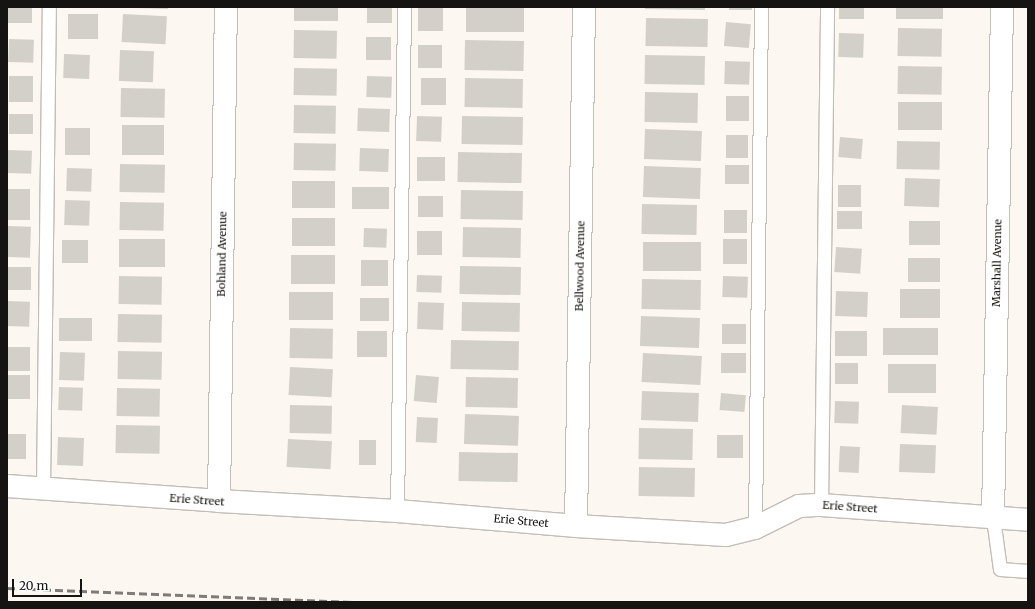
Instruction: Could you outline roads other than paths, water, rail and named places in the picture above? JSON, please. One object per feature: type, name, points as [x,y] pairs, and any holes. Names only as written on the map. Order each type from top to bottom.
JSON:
[{"type":"street","name":"Bohland Avenue","points":[[219,501],[226,7]]},
{"type":"street","name":"Bellwood Avenue","points":[[576,526],[584,7]]},
{"type":"street","name":"Marshall Avenue","points":[[993,518],[1002,7]]},
{"type":"street","name":"Erie Street","points":[[7,486],[219,501],[397,511],[576,526],[726,535],[755,528],[799,506],[821,505],[1028,520]]},
{"type":"lane","points":[[43,488],[49,7]]},
{"type":"lane","points":[[397,511],[404,7]]},
{"type":"lane","points":[[755,528],[761,7]]},
{"type":"lane","points":[[821,505],[827,7]]},
{"type":"lane","points":[[993,518],[1000,569],[1028,570]]},
{"type":"railway","points":[[7,588],[353,602]]}]
